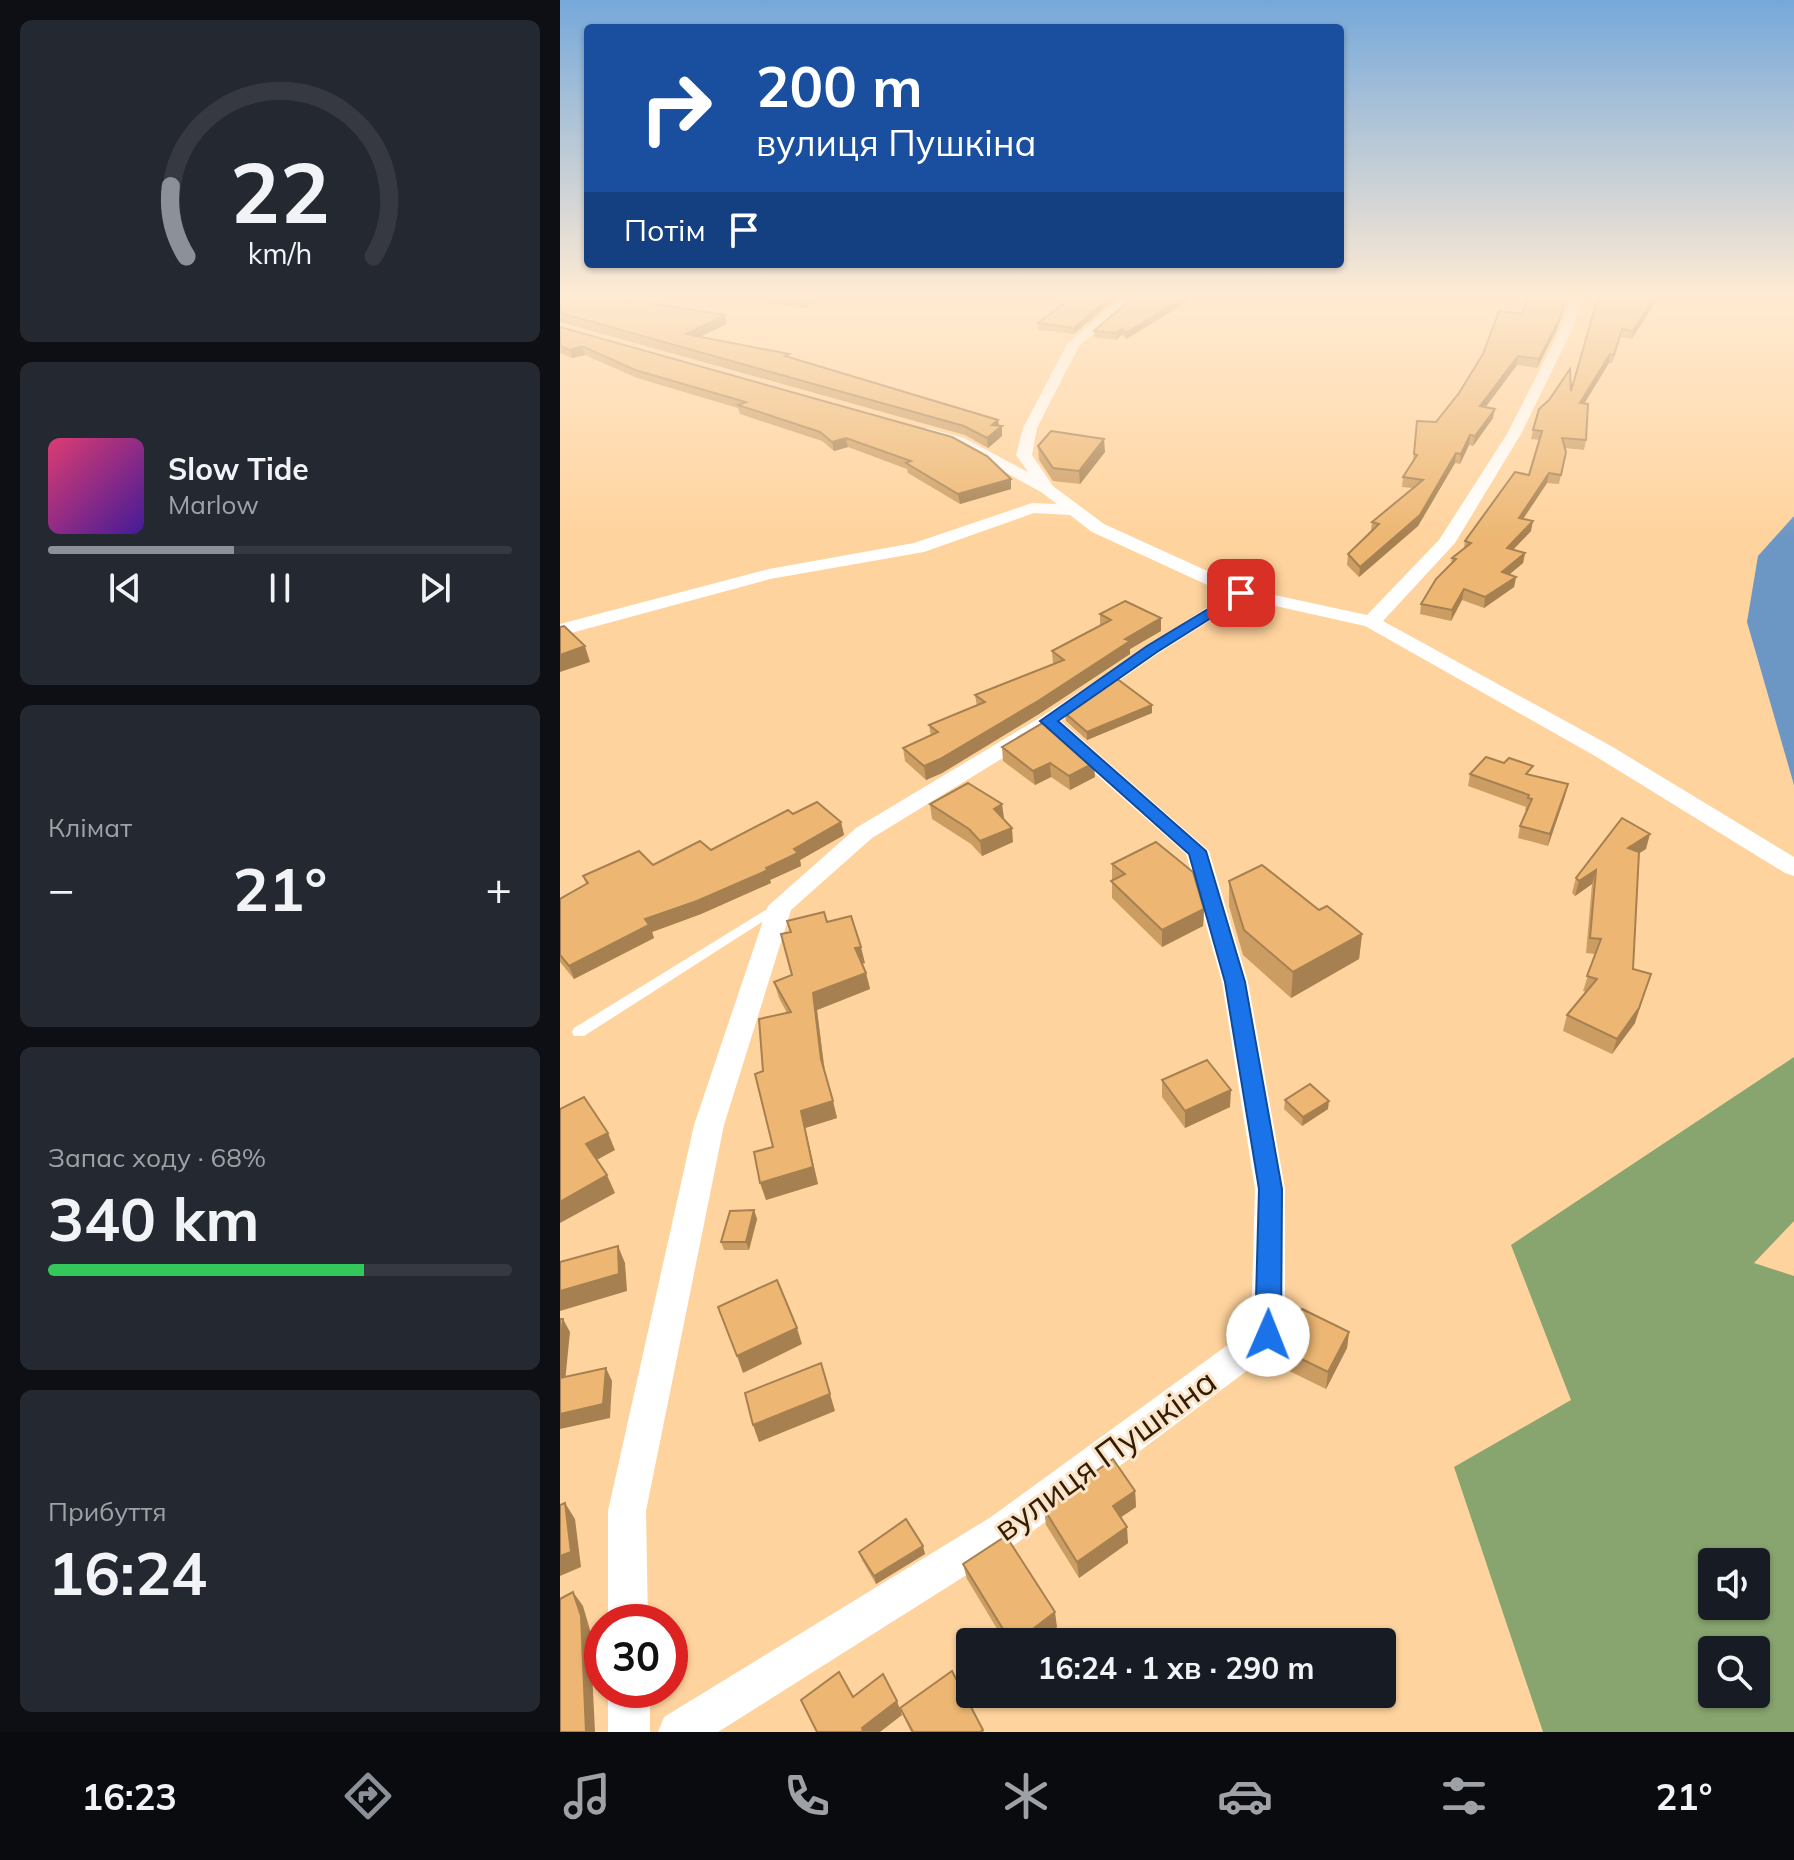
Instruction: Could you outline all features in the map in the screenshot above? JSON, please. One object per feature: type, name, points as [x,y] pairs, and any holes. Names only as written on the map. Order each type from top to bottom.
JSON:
[{"type":"street","points":[[1047,489],[1024,455],[1030,428],[1058,375]]},
{"type":"street","points":[[1371,622],[1446,543],[1514,434],[1544,375]]},
{"type":"street","points":[[915,429],[959,441],[1047,489],[1098,528],[1241,593],[1371,622],[1603,751],[1794,868]]},
{"type":"street","points":[[560,630],[769,574],[918,548],[1032,508],[1074,510]]},
{"type":"street","points":[[628,1604],[627,1511],[709,1125],[780,906],[864,833],[1048,721],[1152,649],[1241,593]]},
{"type":"street","name":"вулиця Пушкіна","points":[[679,1732],[1004,1530],[1268,1335],[1270,1189],[1235,982],[1197,851],[1048,721]]},
{"type":"street","points":[[629,1708],[629,1732]]},
{"type":"lane","points":[[579,1032],[780,906]]},
{"type":"green space","points":[[1794,1057],[1794,1221],[1754,1263],[1794,1276],[1794,1732],[1543,1732],[1454,1467],[1571,1400],[1511,1245]]},
{"type":"water","points":[[1794,516],[1794,785],[1747,622],[1758,556]]},
{"type":"building","points":[[652,375],[730,375],[952,437],[987,456],[1011,479],[958,494],[906,463],[911,461],[846,438],[832,442],[820,432],[738,405],[746,402]]},
{"type":"building","points":[[781,375],[848,375],[998,420],[992,425],[1002,426],[987,438],[964,426]]},
{"type":"building","points":[[1470,375],[1504,375],[1480,406],[1495,409],[1475,436],[1470,435],[1461,454],[1456,453],[1420,515],[1360,567],[1348,554],[1379,524],[1372,522],[1423,480],[1403,477],[1417,455],[1414,454],[1417,421],[1436,422]]},
{"type":"building","points":[[1566,375],[1570,375],[1571,391],[1576,375],[1597,375],[1580,403],[1588,404],[1586,440],[1562,438],[1566,452],[1561,475],[1549,473],[1519,518],[1533,521],[1507,548],[1525,553],[1502,572],[1516,577],[1485,597],[1464,589],[1452,610],[1421,604],[1436,579],[1456,559],[1452,558],[1471,543],[1465,541],[1515,472],[1529,475],[1542,431],[1533,430],[1539,409]]},
{"type":"building","points":[[1051,431],[1104,439],[1079,471],[1053,468],[1038,446]]},
{"type":"building","points":[[1125,601],[1161,618],[1125,639],[1130,641],[1038,701],[940,759],[924,766],[903,748],[938,732],[929,725],[985,702],[975,695],[1064,660],[1052,651],[1111,620],[1100,614]]},
{"type":"building","points":[[564,626],[585,646],[560,655],[560,627]]},
{"type":"building","points":[[1116,678],[1152,705],[1087,732],[1065,713]]},
{"type":"building","points":[[1046,721],[1094,763],[1069,776],[1050,763],[1033,771],[1002,747]]},
{"type":"building","points":[[1486,757],[1504,763],[1509,758],[1533,766],[1526,774],[1568,784],[1550,834],[1520,826],[1532,799],[1528,798],[1529,795],[1470,774]]},
{"type":"building","points":[[968,783],[1002,804],[994,809],[1012,828],[980,841],[969,829],[930,804]]},
{"type":"building","points":[[817,802],[841,822],[794,849],[798,853],[766,868],[768,870],[697,901],[645,919],[649,925],[569,966],[560,955],[560,899],[588,883],[583,876],[639,851],[653,865],[700,841],[711,850],[788,810],[793,814]]},
{"type":"building","points":[[1622,818],[1650,834],[1628,848],[1639,852],[1633,969],[1651,974],[1639,1008],[1617,1039],[1567,1015],[1597,979],[1587,976],[1601,939],[1590,938],[1596,870],[1579,881],[1576,878]]},
{"type":"building","points":[[1156,842],[1193,872],[1204,909],[1162,930],[1111,881],[1125,874],[1112,864]]},
{"type":"building","points":[[1262,865],[1319,910],[1327,906],[1362,934],[1293,972],[1244,930],[1229,881]]},
{"type":"building","points":[[824,912],[827,922],[851,916],[861,947],[855,948],[866,973],[813,993],[821,1059],[833,1101],[801,1111],[813,1167],[760,1183],[754,1152],[773,1147],[755,1074],[763,1071],[759,1019],[791,1012],[774,982],[792,975],[781,934],[791,932],[787,921]]},
{"type":"building","points":[[1207,1060],[1231,1090],[1185,1111],[1162,1080]]},
{"type":"building","points":[[1310,1084],[1329,1101],[1303,1117],[1285,1100]]},
{"type":"building","points":[[584,1097],[608,1133],[586,1144],[607,1175],[560,1202],[560,1109]]},
{"type":"building","points":[[754,1210],[746,1242],[721,1242],[730,1211]]},
{"type":"building","points":[[618,1246],[619,1274],[560,1291],[560,1262]]},
{"type":"building","points":[[777,1280],[797,1328],[737,1356],[718,1307]]},
{"type":"building","points":[[1302,1309],[1349,1332],[1328,1372],[1281,1349]]},
{"type":"building","points":[[560,1319],[563,1319],[560,1348]]},
{"type":"building","points":[[821,1363],[830,1394],[753,1425],[745,1393]]},
{"type":"building","points":[[606,1368],[603,1404],[560,1414],[560,1378]]},
{"type":"building","points":[[1113,1459],[1135,1491],[1113,1506],[1127,1527],[1077,1562],[1044,1509]]},
{"type":"building","points":[[565,1503],[571,1552],[560,1556],[560,1505]]},
{"type":"building","points":[[906,1519],[923,1546],[874,1576],[859,1552]]},
{"type":"building","points":[[1006,1536],[1055,1612],[1034,1628],[1002,1628],[963,1564]]},
{"type":"building","points":[[573,1592],[581,1616],[586,1732],[560,1732],[560,1599]]},
{"type":"building","points":[[952,1671],[956,1679],[956,1708],[971,1708],[983,1730],[913,1732],[900,1708]]},
{"type":"building","points":[[839,1672],[853,1697],[883,1674],[897,1701],[862,1728],[863,1732],[817,1732],[801,1700]]},
{"type":"route","points":[[1241,593],[1152,649],[1048,721],[1197,851],[1235,982],[1270,1189],[1268,1335]]}]
